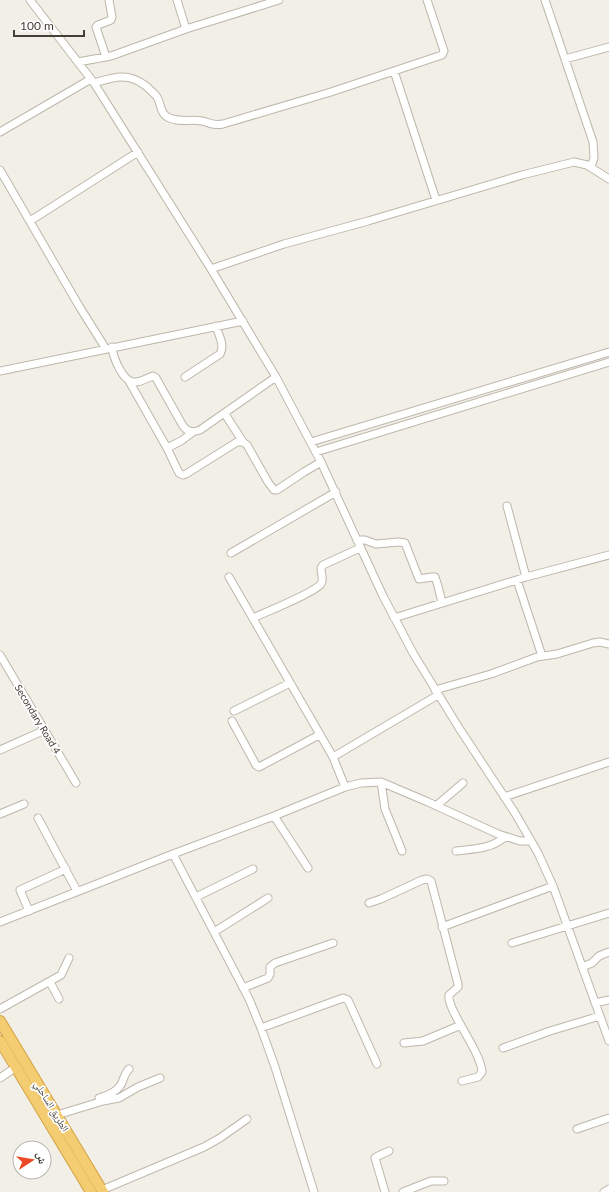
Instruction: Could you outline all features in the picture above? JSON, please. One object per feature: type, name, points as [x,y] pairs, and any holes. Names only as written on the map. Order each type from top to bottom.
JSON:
[{"type":"highway","name":"الطريق الساحلي","points":[[0,1021],[103,1191]]},
{"type":"highway","name":"الطريق الساحلي","points":[[0,1041],[90,1192]]},
{"type":"street","points":[[30,0],[92,81],[211,269],[276,377],[336,492],[360,548],[412,653],[436,693],[504,797],[530,841],[553,886],[609,1041]]},
{"type":"street","points":[[106,57],[96,27],[111,20],[112,17],[109,0]]},
{"type":"street","points":[[177,0],[186,29]]},
{"type":"street","points":[[78,62],[106,57],[186,29],[279,0]]},
{"type":"street","points":[[0,132],[92,81],[118,76],[133,78],[142,83],[156,96],[164,115],[168,118],[202,121],[209,124],[218,125],[256,114],[444,54],[428,0]]},
{"type":"street","points":[[545,0],[593,142],[594,158],[591,167]]},
{"type":"street","points":[[565,59],[609,47]]},
{"type":"street","points":[[394,71],[436,200]]},
{"type":"street","points":[[30,221],[138,152]]},
{"type":"street","points":[[211,269],[284,244],[368,221],[522,175],[574,162],[591,167],[609,179]]},
{"type":"street","points":[[0,170],[79,306],[109,348],[129,381],[167,448],[179,473],[183,475],[186,474],[237,442],[243,442]]},
{"type":"street","points":[[0,372],[243,321]]},
{"type":"street","points":[[185,377],[220,354],[223,350],[223,344],[216,326]]},
{"type":"street","points":[[311,442],[609,352]]},
{"type":"street","points":[[316,452],[609,362]]},
{"type":"street","points":[[129,381],[134,382],[153,376],[156,378],[183,426],[187,430],[193,432]]},
{"type":"street","points":[[167,448],[225,414],[276,377]]},
{"type":"street","points":[[225,414],[243,442],[247,445],[274,490],[277,490],[321,462]]},
{"type":"street","points":[[231,553],[282,525],[336,492]]},
{"type":"street","points":[[507,506],[526,577]]},
{"type":"street","points":[[357,540],[366,540],[376,544],[399,542],[405,543],[419,579],[435,578],[442,603]]},
{"type":"street","points":[[252,618],[321,584],[323,580],[321,568],[323,565],[360,548]]},
{"type":"street","points":[[394,618],[526,577],[609,554]]},
{"type":"street","points":[[229,577],[333,757],[345,787]]},
{"type":"street","points":[[517,580],[542,656]]},
{"type":"street","points":[[333,757],[436,693],[542,656],[557,654],[593,643],[600,642],[609,644]]},
{"type":"street","name":"Secondary Road 4","points":[[0,655],[76,783]]},
{"type":"street","points":[[234,711],[290,683]]},
{"type":"street","points":[[232,721],[256,765],[259,767],[319,735]]},
{"type":"street","points":[[0,750],[45,730]]},
{"type":"street","points":[[504,797],[609,762]]},
{"type":"street","points":[[0,922],[345,787],[361,783],[381,782],[505,837],[520,841],[530,841]]},
{"type":"street","points":[[381,782],[385,809],[402,851]]},
{"type":"street","points":[[436,806],[463,783]]},
{"type":"street","points":[[0,814],[24,804]]},
{"type":"street","points":[[274,816],[308,868]]},
{"type":"street","points":[[38,818],[77,891]]},
{"type":"street","points":[[456,852],[491,846],[498,843],[505,837]]},
{"type":"street","points":[[173,854],[243,988],[261,1028],[275,1067],[314,1192]]},
{"type":"street","points":[[29,910],[20,890],[66,869]]},
{"type":"street","points":[[196,897],[253,869]]},
{"type":"street","points":[[369,903],[381,899],[414,883],[427,879],[431,881],[458,984],[458,987],[448,997],[454,1013],[478,1055],[482,1072],[478,1077],[462,1081]]},
{"type":"street","points":[[442,927],[553,886]]},
{"type":"street","points":[[214,932],[268,898]]},
{"type":"street","points":[[512,943],[609,913]]},
{"type":"street","points":[[243,988],[268,978],[270,974],[270,967],[275,963],[332,943]]},
{"type":"street","points":[[582,967],[592,963],[602,954],[609,952]]},
{"type":"street","points":[[0,1009],[60,975],[69,958]]},
{"type":"street","points":[[50,982],[59,999]]},
{"type":"street","points":[[261,1028],[342,998],[348,1000],[377,1064]]},
{"type":"street","points":[[595,1003],[609,1000]]},
{"type":"street","points":[[503,1048],[550,1031],[600,1016]]},
{"type":"street","points":[[404,1043],[423,1041],[461,1025]]},
{"type":"street","points":[[0,1078],[16,1067]]},
{"type":"street","points":[[69,1111],[76,1106],[114,1092],[123,1081],[124,1074],[129,1069]]},
{"type":"street","points":[[57,1115],[103,1101],[119,1098],[138,1087],[160,1078]]},
{"type":"street","points":[[577,1129],[609,1118]]},
{"type":"street","points":[[103,1191],[204,1147],[247,1119]]},
{"type":"street","points":[[385,1192],[376,1158],[389,1151]]},
{"type":"street","points":[[403,1192],[431,1181],[444,1181]]},
{"type":"street","points":[[604,1192],[609,1190]]}]
